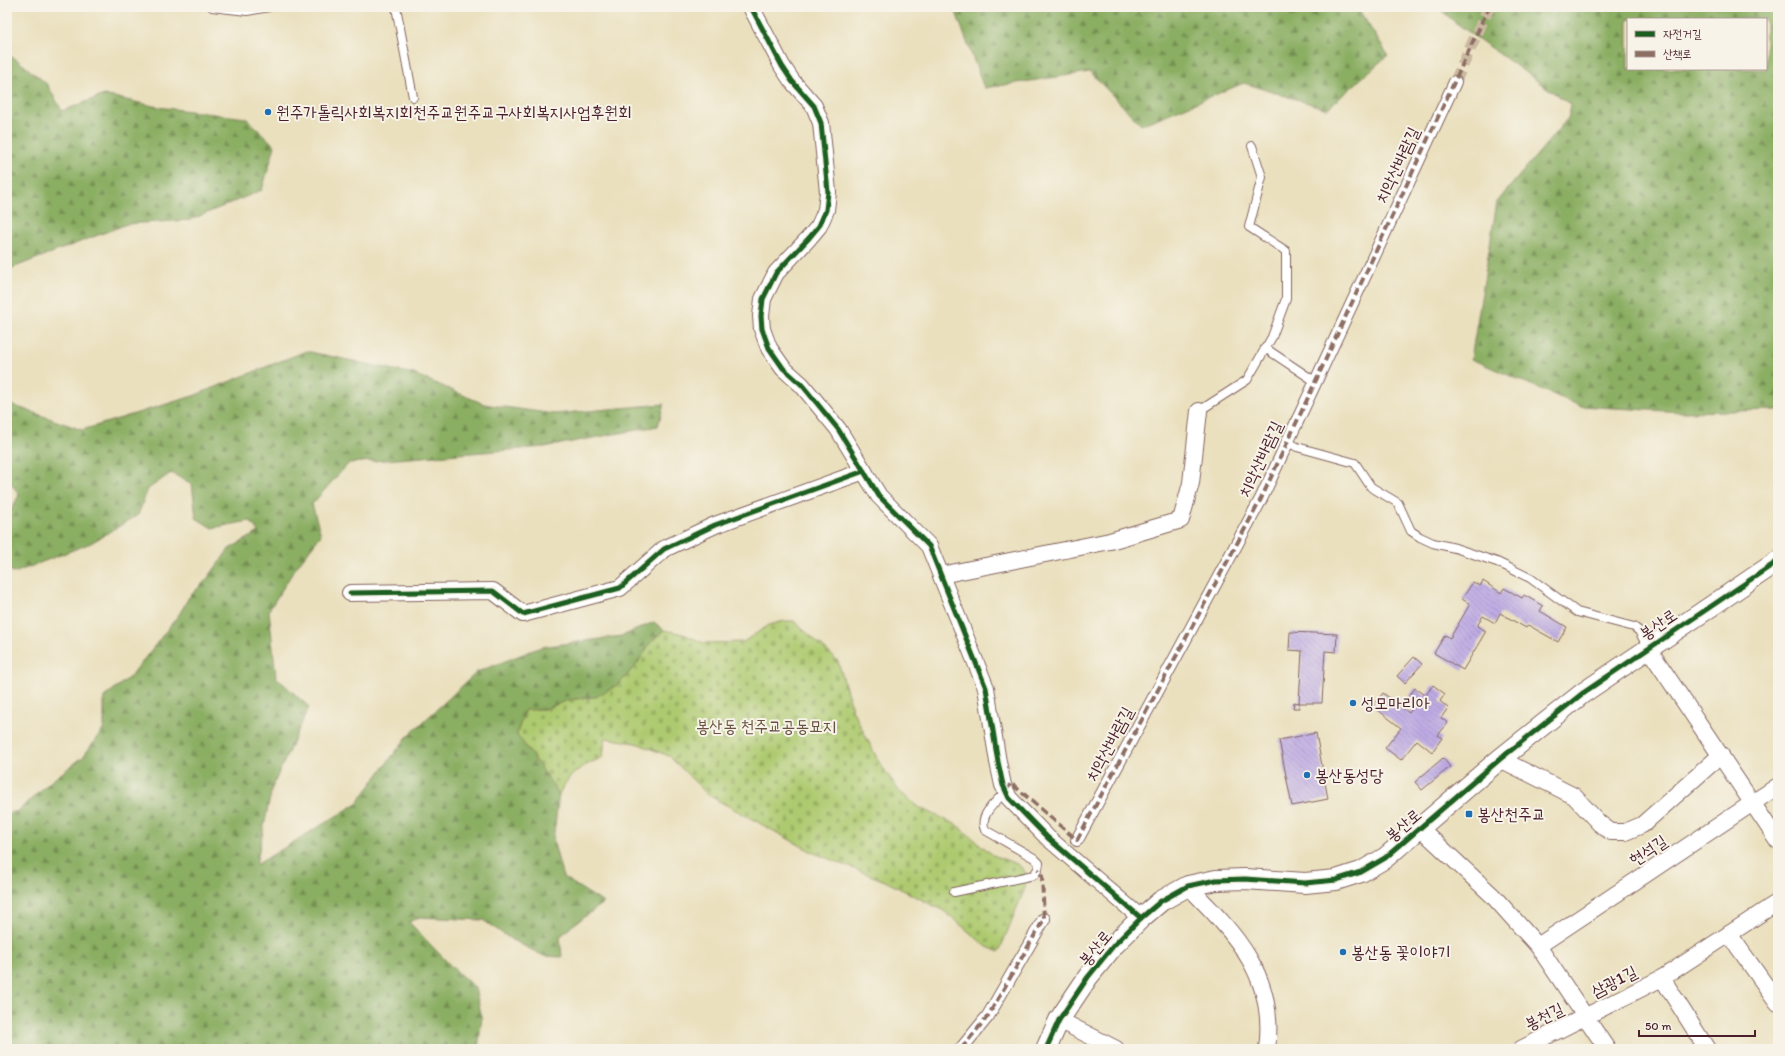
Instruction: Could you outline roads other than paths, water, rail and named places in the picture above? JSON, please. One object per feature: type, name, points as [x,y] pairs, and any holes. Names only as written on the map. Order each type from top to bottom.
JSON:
[{"type":"street","points":[[751,7],[782,66],[792,81],[814,106],[821,123],[828,192],[826,210],[819,226],[776,273],[763,298],[761,310],[762,329],[769,348],[783,368],[802,385],[838,429],[879,496],[929,546],[986,688],[998,762],[1003,785],[1009,798],[1048,838],[1141,918]]},
{"type":"street","name":"치악산바람길","points":[[1077,840],[1261,499],[1455,82]]},
{"type":"street","points":[[941,575],[1110,541],[1181,520],[1191,484],[1199,411]]},
{"type":"street","points":[[350,593],[493,591],[523,614],[620,588],[664,549],[715,525],[864,471]]},
{"type":"street","name":"봉산로","points":[[1046,1049],[1059,1020],[1088,977],[1114,945],[1141,918],[1161,901],[1188,886],[1224,880],[1245,879],[1305,883],[1336,880],[1361,872],[1385,858],[1421,829],[1500,760],[1583,693],[1778,561]]},
{"type":"street","points":[[1648,648],[1778,841]]},
{"type":"street","points":[[1500,760],[1574,796],[1599,823],[1611,832],[1625,832],[1642,825],[1721,755]]},
{"type":"street","name":"현석길","points":[[1538,946],[1778,786]]},
{"type":"street","name":"봉산로","points":[[1421,829],[1493,896],[1538,946],[1584,1018],[1607,1049]]},
{"type":"street","points":[[1188,886],[1226,924],[1248,953],[1260,978],[1267,1007],[1267,1049]]},
{"type":"street","name":"삼광1길","points":[[1584,1018],[1662,978],[1778,902]]},
{"type":"street","points":[[961,1049],[988,1016],[1044,919]]},
{"type":"street","points":[[1729,934],[1778,1003]]},
{"type":"street","name":"삼광1길","points":[[1662,978],[1707,1049]]},
{"type":"street","name":"봉천길","points":[[1521,1049],[1584,1018]]},
{"type":"street","points":[[1059,1020],[1116,1049]]},
{"type":"lane","points":[[212,7],[247,11],[269,7]]},
{"type":"lane","points":[[396,7],[413,97]]},
{"type":"lane","points":[[1199,411],[1247,380],[1272,337],[1286,298],[1286,251],[1249,227],[1262,177],[1252,146]]},
{"type":"lane","points":[[1265,348],[1316,382]]},
{"type":"lane","points":[[1288,442],[1297,447],[1355,463],[1371,487],[1398,503],[1411,531],[1420,537],[1433,543],[1455,548],[1497,562],[1530,578],[1577,612],[1634,627],[1639,631],[1648,648]]},
{"type":"lane","points":[[954,892],[1034,875],[1038,869],[1039,863],[1034,858],[985,830],[983,826],[984,817],[1006,791]]},
{"type":"tunnel","points":[[1455,82],[1489,7]]},
{"type":"place","name":"원주가톨릭사회복지회천주교원주교구사회복지사업후원회","points":[[268,112]]},
{"type":"place","name":"성모마리아","points":[[1353,703]]},
{"type":"place","name":"봉산동성당","points":[[1307,775]]},
{"type":"place","name":"봉산천주교","points":[[1469,814]]},
{"type":"place","name":"봉산동 꽃이야기","points":[[1343,952]]},
{"type":"park label","name":"봉산동 천주교공동묘지","points":[[766,726]]}]
